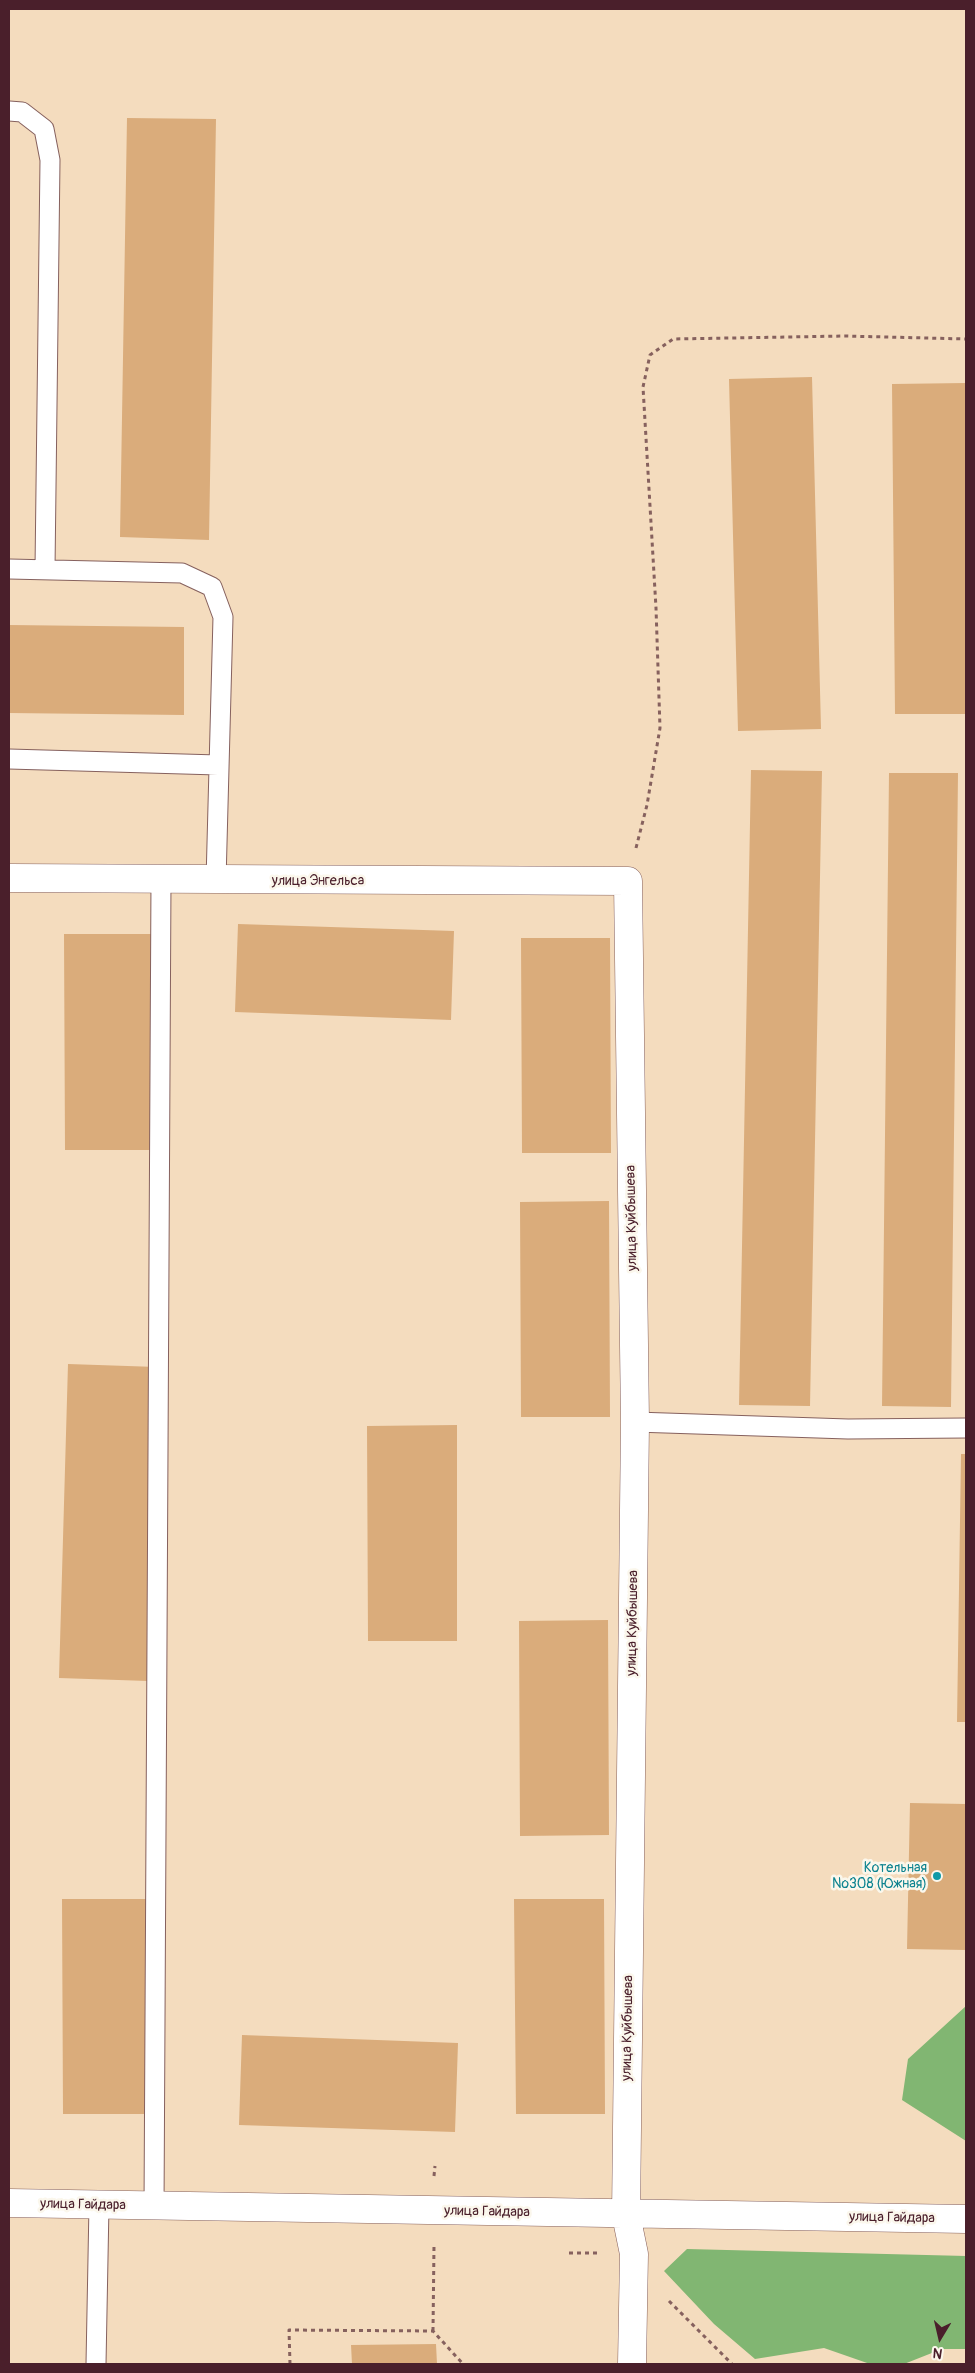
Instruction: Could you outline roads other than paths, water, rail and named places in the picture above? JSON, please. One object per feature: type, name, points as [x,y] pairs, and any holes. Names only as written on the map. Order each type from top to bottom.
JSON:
[{"type":"street","name":"улица Энгельса","points":[[9,878],[161,880],[628,880]]},
{"type":"street","name":"улица Куйбышева","points":[[628,880],[635,1422],[626,2215],[634,2254],[632,2364]]},
{"type":"street","name":"улица Гайдара","points":[[9,2203],[434,2212],[966,2219]]},
{"type":"lane","points":[[9,111],[22,112],[44,129],[50,160],[45,569]]},
{"type":"lane","points":[[9,568],[182,573],[212,587],[223,617],[216,880]]},
{"type":"lane","points":[[9,760],[218,766]]},
{"type":"lane","points":[[154,2207],[161,880]]},
{"type":"lane","points":[[635,1422],[848,1429],[966,1428]]},
{"type":"lane","points":[[96,2364],[99,2205]]},
{"type":"place","name":"Котельная №308 (Южная)","points":[[937,1876]]}]
